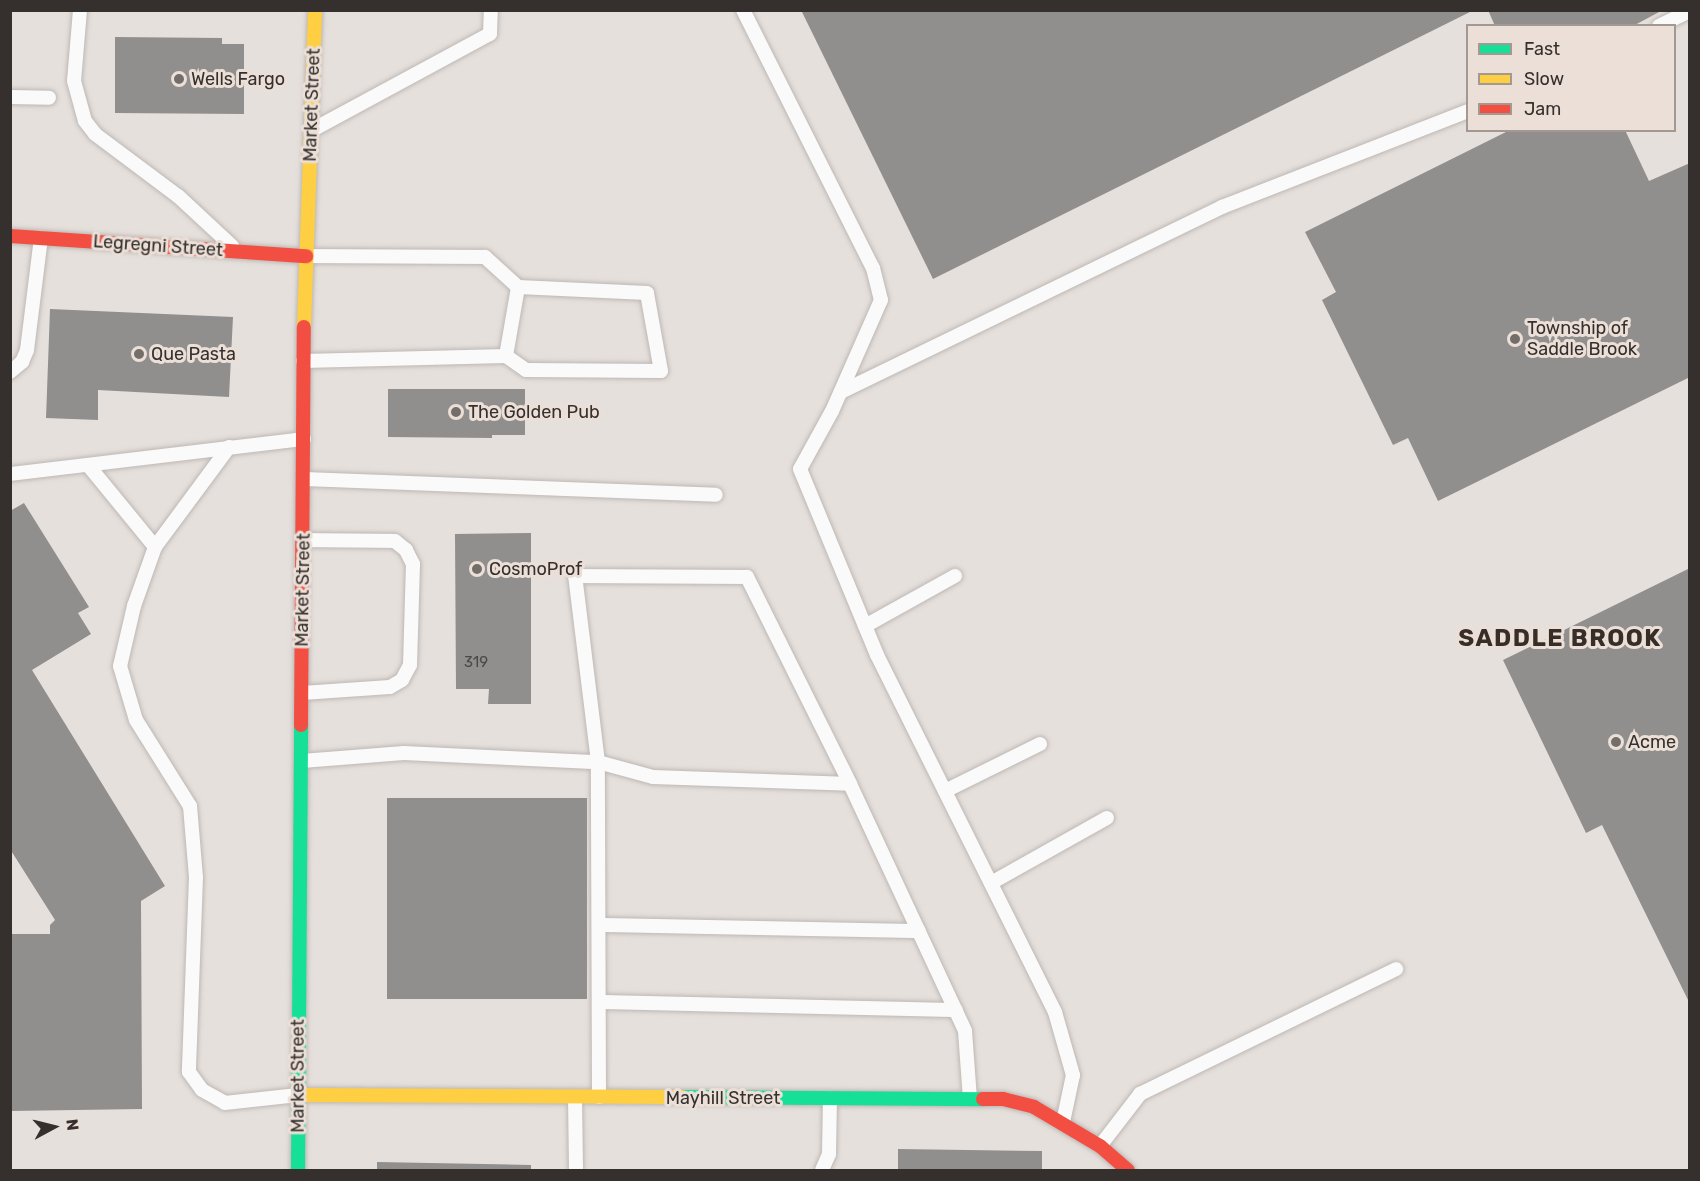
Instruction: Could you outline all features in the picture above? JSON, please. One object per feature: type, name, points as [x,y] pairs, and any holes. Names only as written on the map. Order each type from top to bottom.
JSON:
[{"type":"main road","name":"Market Street","points":[[298,1170],[306,439],[303,361],[315,10]]},
{"type":"main road","name":"Legregni Street","points":[[10,236],[306,256]]},
{"type":"main road","name":"Mayhill Street","points":[[298,1095],[1003,1099],[1034,1107],[1063,1122],[1100,1146],[1128,1170]]},
{"type":"lane","points":[[312,130],[490,34],[491,10]]},
{"type":"lane","points":[[743,10],[873,267],[881,300],[841,392],[800,469],[865,626],[1055,1012],[1074,1075],[1063,1122]]},
{"type":"lane","points":[[1663,24],[1689,11]]},
{"type":"lane","points":[[78,13],[75,81],[85,121],[95,134],[178,196],[238,252]]},
{"type":"lane","points":[[10,97],[49,98]]},
{"type":"lane","points":[[841,392],[1222,207],[1466,111]]},
{"type":"lane","points":[[10,372],[22,362],[27,350],[41,238]]},
{"type":"lane","points":[[303,361],[506,356],[526,370],[661,372],[647,293],[518,287],[485,258],[306,256]]},
{"type":"lane","points":[[506,356],[518,287]]},
{"type":"lane","points":[[10,474],[306,439]]},
{"type":"lane","points":[[228,447],[155,547],[134,606],[120,666],[136,720],[190,806],[196,878],[189,1072],[202,1090],[225,1103],[298,1095]]},
{"type":"lane","points":[[88,465],[155,547]]},
{"type":"lane","points":[[305,479],[716,495]]},
{"type":"lane","points":[[302,693],[390,687],[402,680],[410,665],[413,564],[406,550],[395,541],[304,540]]},
{"type":"lane","points":[[599,1097],[598,762],[575,576],[747,577],[850,784],[965,1030],[970,1099]]},
{"type":"lane","points":[[865,626],[956,576]]},
{"type":"lane","points":[[945,792],[1040,744]]},
{"type":"lane","points":[[302,761],[404,753],[598,762],[653,777],[850,784]]},
{"type":"lane","points":[[991,883],[1107,818]]},
{"type":"lane","points":[[599,925],[919,931]]},
{"type":"lane","points":[[1100,1146],[1140,1094],[1396,969]]},
{"type":"lane","points":[[599,1002],[956,1010]]},
{"type":"lane","points":[[575,1097],[576,1170]]},
{"type":"lane","points":[[822,1170],[829,1154],[830,1098]]},
{"type":"building","points":[[801,10],[1474,10],[933,279]]},
{"type":"building","points":[[1488,10],[1663,10],[1637,24],[1494,24]]},
{"type":"building","name":"Wells Fargo","points":[[115,37],[222,38],[222,44],[244,44],[244,114],[115,113]]},
{"type":"building","name":"Township of Saddle Brook","points":[[1506,132],[1626,132],[1649,181],[1690,163],[1690,377],[1438,501],[1408,438],[1393,445],[1322,300],[1336,292],[1305,232]]},
{"type":"building","name":"Que Pasta","points":[[50,309],[233,317],[229,397],[98,390],[98,420],[46,418]]},
{"type":"building","name":"The Golden Pub","points":[[388,389],[525,389],[525,435],[492,435],[492,438],[388,437]]},
{"type":"building","points":[[24,503],[89,607],[78,613],[91,634],[32,670],[165,886],[141,901],[142,1109],[10,1111],[10,934],[50,934],[50,925],[55,920],[10,849],[10,511]]},
{"type":"building","points":[[531,533],[531,704],[488,704],[489,689],[456,689],[455,534]]},
{"type":"building","name":"Acme","points":[[1690,568],[1690,1004],[1602,825],[1586,833],[1503,660]]},
{"type":"building","points":[[387,798],[587,798],[587,999],[387,999]]},
{"type":"building","points":[[898,1149],[1042,1151],[1042,1170],[898,1170]]},
{"type":"building","points":[[377,1162],[531,1165],[531,1170],[377,1170]]},
{"type":"traffic: fast","points":[[298,1170],[301,725]]},
{"type":"traffic: fast","points":[[682,1097],[983,1099]]},
{"type":"traffic: slow","points":[[304,327],[315,10]]},
{"type":"traffic: slow","points":[[298,1095],[682,1097]]},
{"type":"traffic: jam","points":[[10,236],[306,256]]},
{"type":"traffic: jam","points":[[301,725],[304,327]]},
{"type":"traffic: jam","points":[[983,1099],[1003,1099],[1034,1107],[1100,1146],[1128,1170]]},
{"type":"place","name":"Wells Fargo","points":[[179,79]]},
{"type":"place","name":"Township of Saddle Brook","points":[[1515,339]]},
{"type":"place","name":"Que Pasta","points":[[139,354]]},
{"type":"place","name":"The Golden Pub","points":[[456,412]]},
{"type":"place","name":"CosmoProf","points":[[477,569]]},
{"type":"place","name":"Acme","points":[[1616,742]]},
{"type":"district","name":"SADDLE BROOK","points":[[1560,639]]}]
